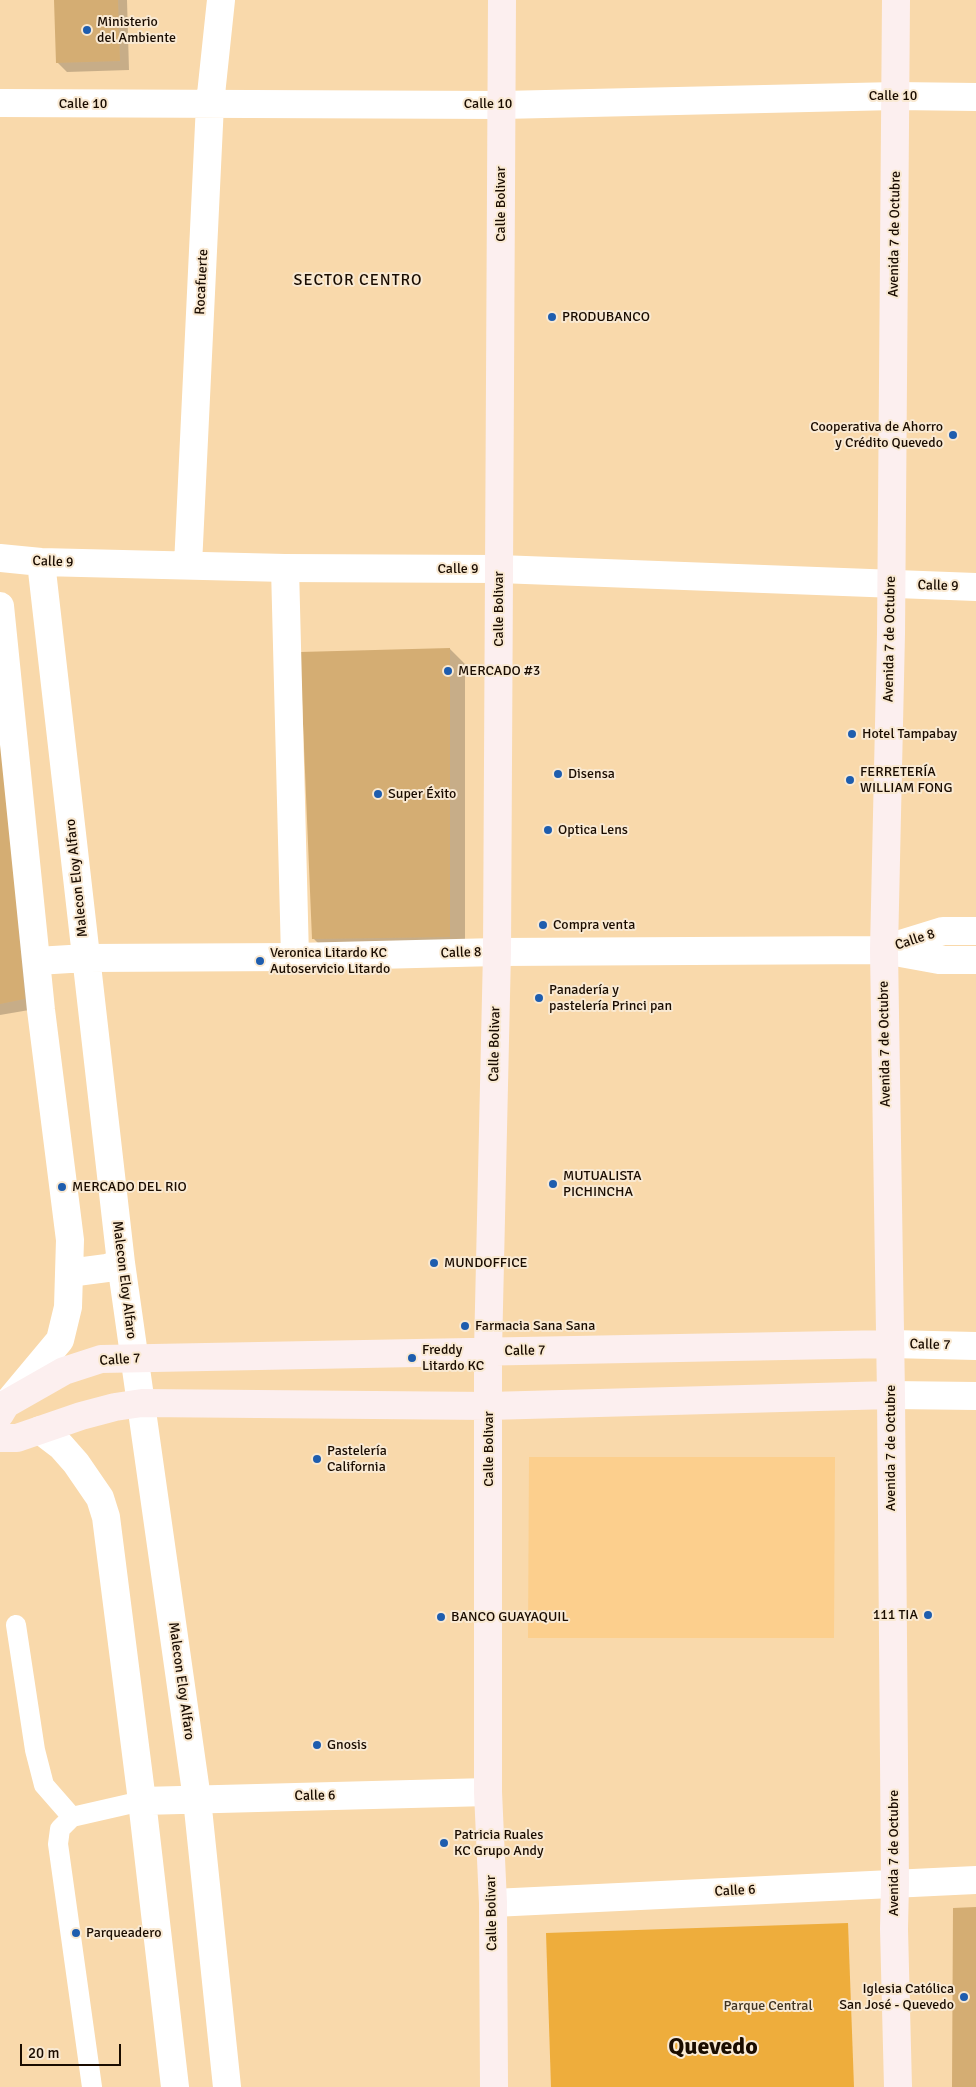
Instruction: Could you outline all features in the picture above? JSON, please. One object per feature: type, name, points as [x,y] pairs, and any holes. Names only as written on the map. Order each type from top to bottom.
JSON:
[{"type":"main road","name":"Calle Bolivar","points":[[494,2087],[493,1903],[488,1792],[488,1351],[497,952],[502,0]]},
{"type":"main road","name":"Avenida 7 de Octubre","points":[[896,0],[891,585],[884,950],[891,1395],[894,1929],[898,2087]]},
{"type":"main road","name":"Calle 7","points":[[3,1409],[64,1371],[101,1359],[890,1344]]},
{"type":"main road","points":[[0,1438],[17,1438],[114,1407],[142,1403],[489,1406],[891,1395]]},
{"type":"street","name":"Rocafuerte","points":[[188,565],[210,104],[221,0]]},
{"type":"street","name":"Calle 10","points":[[0,103],[502,104],[896,96],[976,97]]},
{"type":"street","name":"Calle 9","points":[[0,560],[285,568],[499,569],[976,587]]},
{"type":"street","name":"Malecon Eloy Alfaro","points":[[41,562],[121,1263],[197,1799],[227,2087]]},
{"type":"street","points":[[285,568],[295,958]]},
{"type":"street","points":[[0,606],[42,1019],[70,1240],[68,1307],[60,1340],[3,1409]]},
{"type":"street","name":"Calle 8","points":[[884,950],[942,931],[976,931]]},
{"type":"street","name":"Calle 8","points":[[37,960],[86,958],[295,958],[497,952],[884,950],[939,960],[976,960]]},
{"type":"street","points":[[70,1273],[107,1268],[121,1263]]},
{"type":"street","name":"Calle 7","points":[[890,1344],[976,1346]]},
{"type":"street","points":[[891,1395],[976,1396]]},
{"type":"street","points":[[40,1430],[61,1446],[76,1462],[100,1498],[106,1517],[142,1801],[175,2087]]},
{"type":"street","name":"Calle 6","points":[[142,1801],[488,1792]]},
{"type":"street","name":"Calle 6","points":[[493,1903],[976,1880]]},
{"type":"lane","points":[[16,1625],[35,1750],[44,1785],[72,1817]]},
{"type":"lane","points":[[92,2087],[58,1844],[60,1829],[72,1817],[142,1801]]},
{"type":"shaded area","points":[[529,1457],[835,1457],[834,1638],[528,1638]]},
{"type":"green space","name":"Parque Central","points":[[848,1923],[854,2087],[551,2087],[546,1933]]},
{"type":"building","name":"Ministerio del Ambiente","points":[[54,0],[118,0],[120,61],[56,63]]},
{"type":"building","name":"Super Éxito","points":[[450,648],[450,937],[312,939],[300,652]]},
{"type":"building","points":[[0,724],[25,999],[0,1004]]},
{"type":"building","name":"Iglesia Católica San José - Quevedo","points":[[976,1907],[976,2087],[952,2087],[953,1908]]},
{"type":"place","name":"Ministerio del Ambiente","points":[[87,30]]},
{"type":"place","name":"PRODUBANCO","points":[[552,317]]},
{"type":"place","name":"Cooperativa de Ahorro y Crédito Quevedo","points":[[953,435]]},
{"type":"place","name":"MERCADO #3","points":[[448,671]]},
{"type":"place","name":"Hotel Tampabay","points":[[852,734]]},
{"type":"place","name":"Disensa","points":[[558,774]]},
{"type":"place","name":"FERRETERÍA WILLIAM FONG","points":[[850,780]]},
{"type":"place","name":"Super Éxito","points":[[378,794]]},
{"type":"place","name":"Optica Lens","points":[[548,830]]},
{"type":"place","name":"Compra venta","points":[[543,925]]},
{"type":"place","name":"Veronica Litardo KC Autoservicio Litardo","points":[[260,961]]},
{"type":"place","name":"Panadería y pastelería Princi pan","points":[[539,998]]},
{"type":"place","name":"MUTUALISTA PICHINCHA","points":[[553,1184]]},
{"type":"place","name":"MERCADO DEL RIO","points":[[62,1187]]},
{"type":"place","name":"MUNDOFFICE","points":[[434,1263]]},
{"type":"place","name":"Farmacia Sana Sana","points":[[465,1326]]},
{"type":"place","name":"Freddy Litardo KC","points":[[412,1358]]},
{"type":"place","name":"Pastelería California","points":[[317,1459]]},
{"type":"place","name":"111 TIA","points":[[928,1615]]},
{"type":"place","name":"BANCO GUAYAQUIL","points":[[441,1617]]},
{"type":"place","name":"Gnosis","points":[[317,1745]]},
{"type":"place","name":"Patricia Ruales KC Grupo Andy","points":[[444,1843]]},
{"type":"place","name":"Parqueadero","points":[[76,1933]]},
{"type":"place","name":"Iglesia Católica San José - Quevedo","points":[[964,1997]]},
{"type":"district","name":"SECTOR CENTRO","points":[[358,281]]},
{"type":"district","name":"Quevedo","points":[[713,2048]]}]
